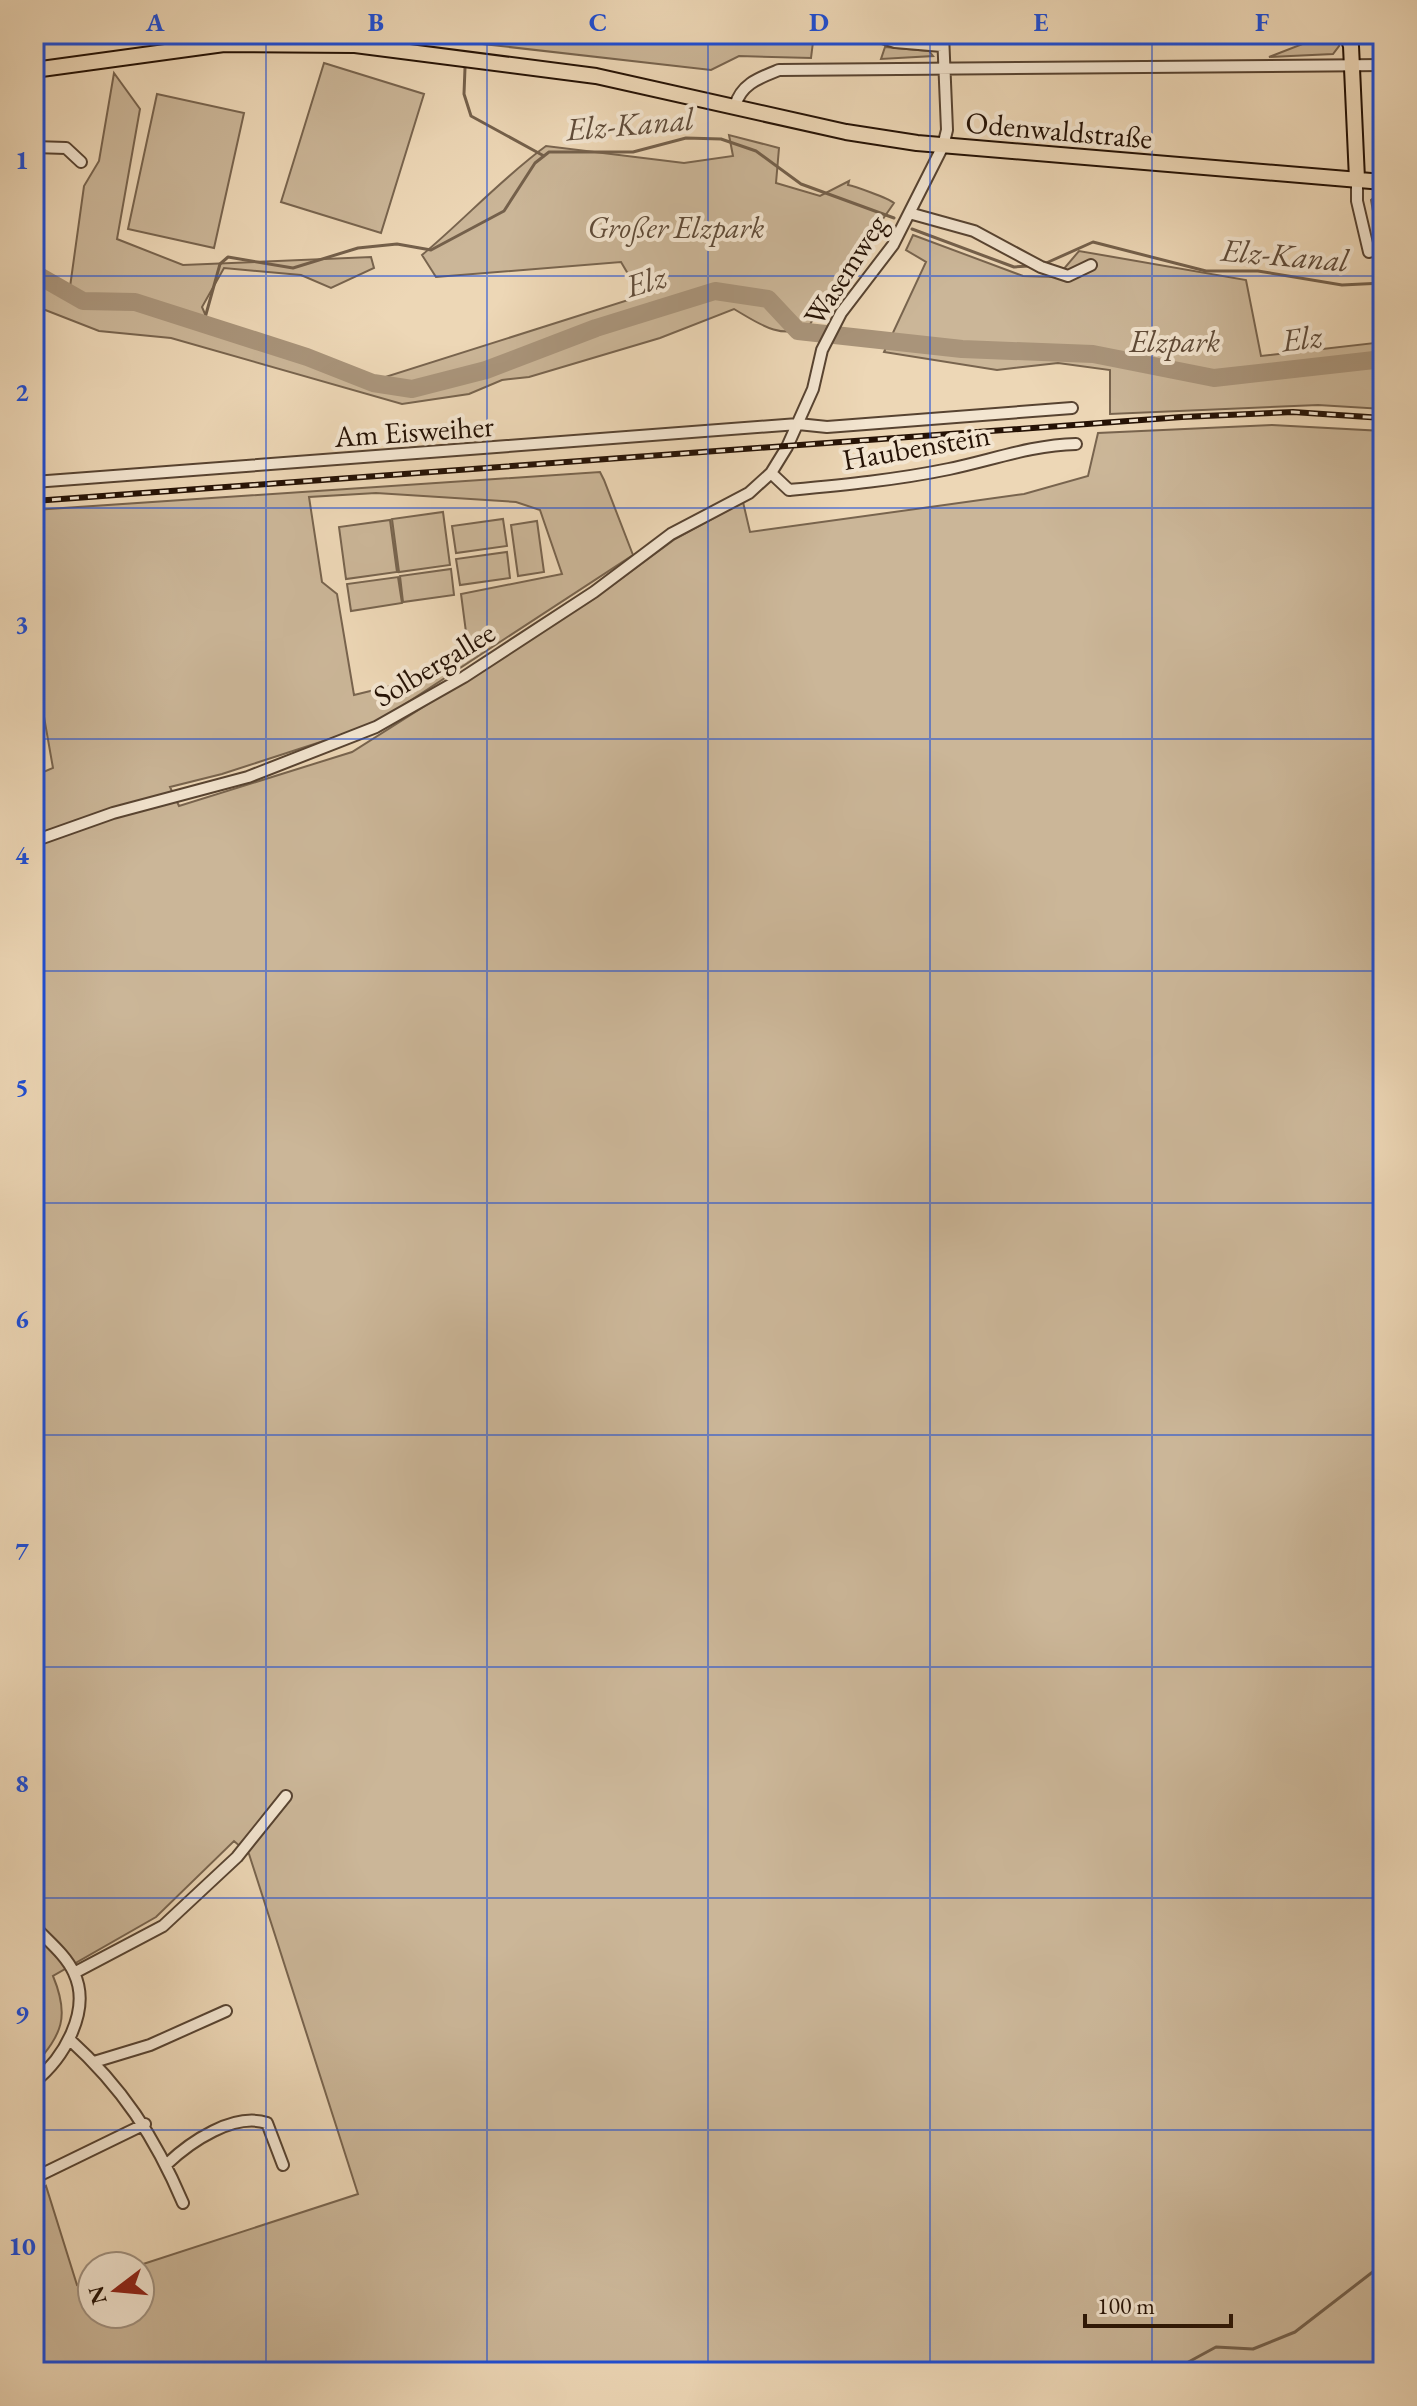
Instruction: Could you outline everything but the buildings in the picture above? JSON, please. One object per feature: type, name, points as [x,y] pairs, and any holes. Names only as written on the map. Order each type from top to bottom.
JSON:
[{"type":"main road","points":[[1347,34],[1352,66],[1357,179]]},
{"type":"main road","name":"Odenwaldstraße","points":[[34,70],[224,44],[335,43],[561,70],[846,132],[943,146],[1383,182]]},
{"type":"street","points":[[870,34],[895,42],[942,40],[947,130],[943,146]]},
{"type":"street","points":[[735,106],[738,95],[755,79],[779,70],[1383,65]]},
{"type":"street","name":"Wasemweg","points":[[798,424],[813,389],[822,350],[841,313],[893,245],[943,146]]},
{"type":"street","points":[[34,147],[66,148],[81,162]]},
{"type":"street","points":[[1357,179],[1357,201],[1369,252]]},
{"type":"street","points":[[909,213],[974,231],[1036,265],[1068,276],[1091,265]]},
{"type":"street","name":"Am Eisweiher","points":[[34,482],[798,424],[827,427],[1072,408]]},
{"type":"street","name":"Solbergallee","points":[[34,841],[113,813],[248,777],[376,727],[464,677],[594,592],[671,534],[749,493],[771,473],[798,424]]},
{"type":"street","name":"Haubenstein","points":[[771,473],[789,490],[869,482],[949,469],[1047,445],[1076,444]]},
{"type":"street","points":[[74,1973],[163,1926],[237,1857],[286,1796]]},
{"type":"street","points":[[34,1926],[64,1957],[80,1990],[78,2011],[69,2039],[34,2082]]},
{"type":"street","points":[[94,2062],[150,2045],[226,2011]]},
{"type":"street","points":[[69,2039],[94,2062],[145,2124],[167,2164],[183,2203]]},
{"type":"street","points":[[167,2164],[206,2135],[254,2119],[267,2123],[283,2165]]},
{"type":"street","points":[[34,2178],[145,2124]]},
{"type":"green space","points":[[474,34],[814,34],[811,58],[739,56],[711,70],[474,43]]},
{"type":"green space","points":[[1328,34],[1340,37],[1339,46],[1333,54],[1269,57]]},
{"type":"green space","points":[[885,47],[929,51],[933,56],[881,59]]},
{"type":"green space","points":[[324,63],[424,94],[381,233],[281,202]]},
{"type":"green space","name":"Großer Elzpark","points":[[114,73],[140,109],[117,239],[183,265],[371,257],[374,268],[331,288],[301,275],[224,268],[202,307],[208,321],[376,380],[641,296],[621,262],[436,277],[422,255],[546,146],[684,163],[733,156],[729,135],[779,148],[776,183],[820,196],[849,181],[848,185],[894,203],[808,327],[798,331],[779,331],[734,309],[660,338],[529,377],[502,380],[469,394],[402,404],[171,338],[99,331],[35,306],[34,264],[70,287],[84,186],[99,161]]},
{"type":"green space","points":[[157,94],[244,113],[214,248],[128,229]]},
{"type":"green space","points":[[1383,191],[1383,266],[1371,200]]},
{"type":"green space","name":"Elzpark","points":[[913,235],[1023,276],[1057,277],[1079,251],[1246,280],[1261,356],[1383,342],[1383,409],[1318,405],[1110,414],[1110,370],[1058,363],[997,370],[884,352],[926,262],[906,250]]},
{"type":"green space","points":[[1272,425],[1383,431],[1383,2372],[34,2372],[34,2325],[42,2323],[34,2279],[34,2195],[46,2186],[76,2282],[76,2330],[156,2330],[156,2260],[358,2194],[249,1854],[234,1841],[156,1917],[53,1976],[61,2003],[60,2024],[51,2044],[34,2066],[34,776],[53,768],[34,660],[34,510],[600,472],[604,480],[633,555],[373,725],[222,774],[170,787],[179,806],[352,752],[595,598],[675,539],[743,502],[750,532],[1024,494],[1088,476],[1098,433]],"holes":[[[376,493],[516,502],[540,510],[562,574],[461,594],[469,655],[440,674],[354,695],[337,594],[322,582],[309,497]]]},
{"type":"green space","points":[[443,512],[450,565],[399,572],[392,519]]},
{"type":"green space","points":[[503,519],[507,546],[456,553],[452,526]]},
{"type":"green space","points":[[390,520],[397,572],[346,579],[339,527]]},
{"type":"green space","points":[[537,521],[544,572],[518,576],[511,525]]},
{"type":"green space","points":[[507,552],[510,578],[460,585],[456,559]]},
{"type":"green space","points":[[451,569],[454,595],[403,602],[400,576]]},
{"type":"green space","points":[[398,577],[402,603],[351,611],[347,584]]},
{"type":"waterway","points":[[465,68],[464,94],[471,116],[544,156]]},
{"type":"waterway","name":"Elz-Kanal","points":[[203,325],[220,264],[228,257],[293,268],[358,248],[397,244],[431,250],[504,211],[535,163],[549,152],[633,152],[686,138],[721,139],[756,151],[801,184],[894,218]]},
{"type":"waterway","name":"Elz-Kanal","points":[[912,229],[1014,267],[1029,266]]},
{"type":"waterway","name":"Elz-Kanal","points":[[1044,264],[1093,242],[1206,271],[1258,271],[1342,285],[1383,283]]},
{"type":"waterway","name":"Elz","points":[[34,273],[83,301],[135,302],[307,357],[373,383],[412,389],[486,370],[596,328],[715,291],[768,299],[798,331],[962,349],[1093,354],[1214,378],[1383,359]]},
{"type":"waterway","points":[[1170,2372],[1216,2347],[1253,2349],[1295,2332],[1383,2264]]},
{"type":"railway","points":[[34,501],[1182,417],[1293,412],[1383,418]]}]
